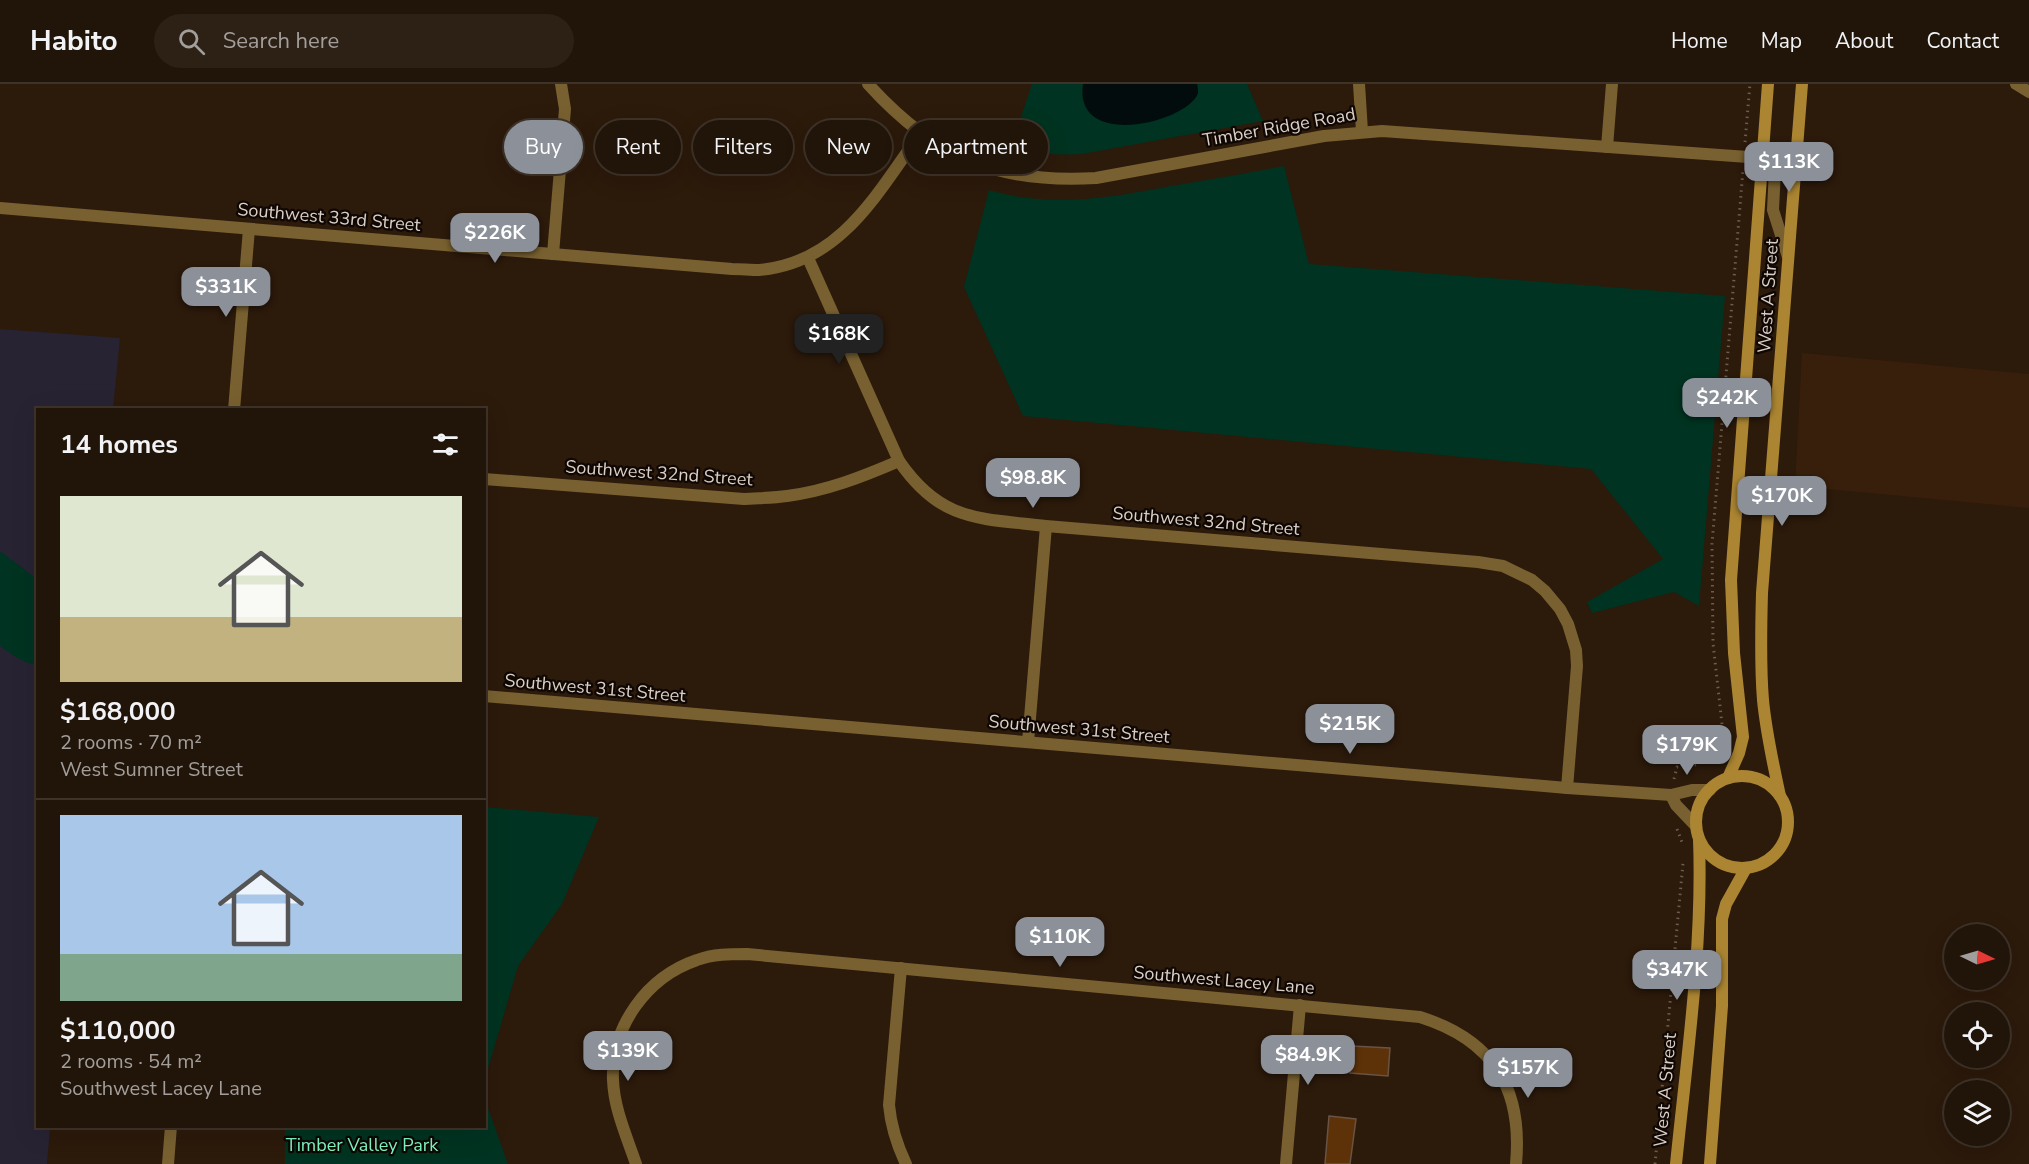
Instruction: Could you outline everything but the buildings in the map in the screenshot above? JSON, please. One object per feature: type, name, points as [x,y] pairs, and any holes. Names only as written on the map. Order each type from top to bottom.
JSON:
[{"type":"main road","name":"West A Street","points":[[1728,778],[1743,737],[1734,653],[1731,580],[1768,84]]},
{"type":"main road","name":"West A Street","points":[[1780,796],[1769,743],[1760,638],[1802,84]]},
{"type":"main road","points":[[1742,776],[1770,785],[1780,796],[1787,810],[1788,826],[1784,842],[1775,855],[1761,864],[1746,868],[1732,867],[1718,861],[1707,852],[1700,839],[1696,826],[1697,813],[1702,800],[1710,790],[1728,778],[1742,776]]},
{"type":"main road","name":"West A Street","points":[[1677,1164],[1698,942],[1700,839]]},
{"type":"main road","points":[[1710,1164],[1722,1006],[1722,919],[1726,904],[1746,868]]},
{"type":"street","points":[[553,254],[565,109],[561,84]]},
{"type":"street","name":"Timber Ridge Road","points":[[868,84],[904,120]]},
{"type":"street","points":[[1359,84],[1362,131]]},
{"type":"street","points":[[1606,147],[1612,84]]},
{"type":"street","points":[[2016,84],[2029,92]]},
{"type":"street","name":"Timber Ridge Road","points":[[1011,174],[1064,180],[1096,178],[1323,136],[1382,130],[1762,158]]},
{"type":"street","name":"Southwest 33rd Street","points":[[0,208],[759,270],[807,258],[838,239],[855,223],[904,156]]},
{"type":"street","points":[[1762,158],[1772,164],[1775,169],[1773,210],[1789,258]]},
{"type":"street","points":[[234,408],[249,228]]},
{"type":"street","points":[[807,258],[899,461]]},
{"type":"street","name":"Southwest 32nd Street","points":[[486,479],[744,499],[786,496],[818,490],[857,479],[899,461],[911,479],[926,493],[961,514],[1046,526],[1478,562],[1503,566],[1525,576],[1545,591],[1560,609],[1568,624],[1576,650],[1577,666],[1567,788]]},
{"type":"street","points":[[1028,742],[1046,526]]},
{"type":"street","name":"Southwest 31st Street","points":[[486,696],[1567,788],[1671,795],[1692,790],[1710,790]]},
{"type":"street","points":[[1671,795],[1676,805],[1696,826]]},
{"type":"street","name":"Southwest Lacey Lane","points":[[636,1164],[616,1104],[613,1080],[618,1040],[625,1023],[640,999],[656,983],[676,969],[698,959],[723,954],[747,954],[1420,1017],[1451,1028],[1465,1036],[1484,1052],[1503,1079],[1513,1102],[1517,1125],[1516,1164]]},
{"type":"street","points":[[901,968],[889,1105],[890,1121],[897,1145],[906,1164]]},
{"type":"street","points":[[1286,1164],[1300,1005]]},
{"type":"street","points":[[168,1164],[171,1128]]},
{"type":"path","points":[[1671,795],[1677,767],[1696,765],[1707,760],[1715,752],[1723,733],[1713,643],[1712,544],[1750,84]]},
{"type":"path","points":[[1672,822],[1683,849]]},
{"type":"path","points":[[1655,1164],[1684,856]]},
{"type":"shaded area","points":[[1083,84],[1197,84],[1198,93],[1190,104],[1155,121],[1113,124],[1095,118],[1085,105]]},
{"type":"shaded area","points":[[0,329],[120,338],[113,408],[36,408],[36,1128],[50,1128],[47,1164],[0,1164]]},
{"type":"shaded area","points":[[1802,353],[2029,374],[2029,508],[1795,486]]},
{"type":"green space","points":[[1032,84],[1247,84],[1263,121],[1082,154],[1064,155],[1048,153],[1048,120],[1020,120]]},
{"type":"green space","points":[[1284,166],[1309,264],[1725,296],[1699,606],[1674,592],[1592,613],[1587,602],[1663,559],[1591,469],[1023,416],[964,287],[989,190],[1035,199],[1080,199],[1125,194]]},
{"type":"green space","points":[[0,551],[36,578],[36,665],[22,660],[0,646]]},
{"type":"green space","points":[[486,807],[599,817],[562,904],[518,966],[486,1076]]},
{"type":"green space","name":"Timber Valley Park","points":[[486,1103],[508,1164],[285,1164],[285,1128],[486,1128]]}]
